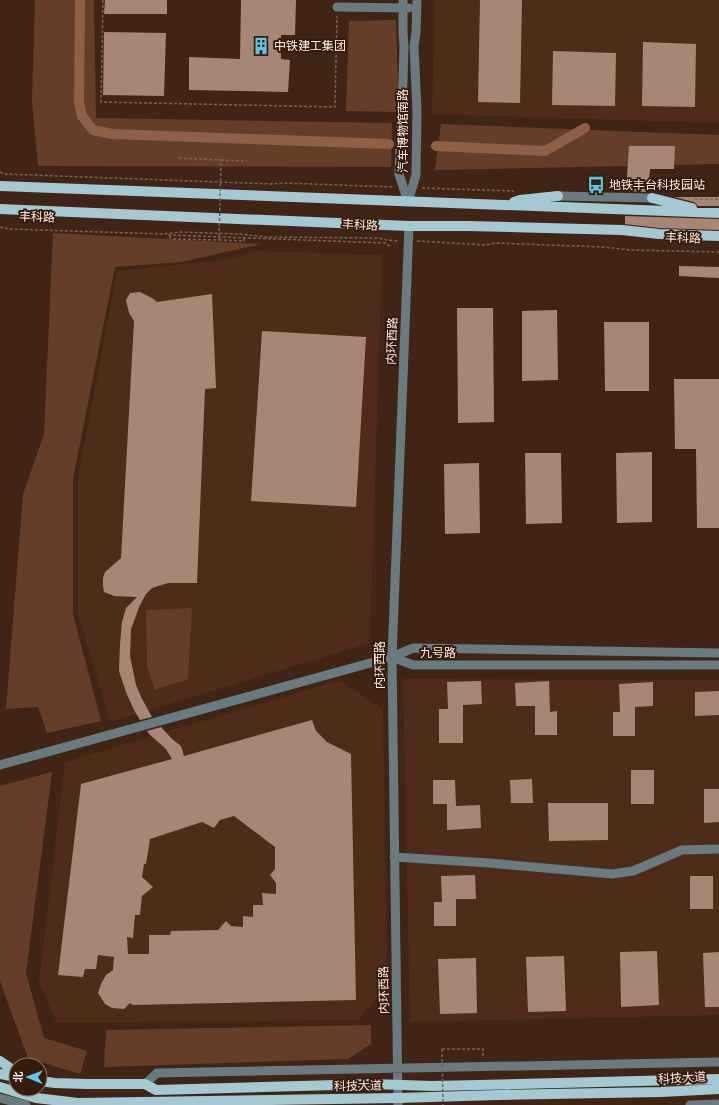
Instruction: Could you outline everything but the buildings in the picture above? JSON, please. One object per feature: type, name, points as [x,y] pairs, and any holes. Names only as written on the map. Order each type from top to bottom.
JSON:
[{"type":"main road","name":"丰科路","points":[[0,186],[719,213]]},
{"type":"main road","points":[[506,206],[520,200],[558,196]]},
{"type":"main road","points":[[652,198],[688,207],[703,213]]},
{"type":"main road","name":"丰科路","points":[[0,209],[409,226],[622,230],[658,234],[719,236]]},
{"type":"main road","name":"科技大道","points":[[48,1082],[86,1084],[145,1084],[156,1090],[373,1084],[479,1085],[719,1079]]},
{"type":"main road","name":"科技大道","points":[[0,1087],[38,1102],[205,1103],[398,1102],[498,1095],[661,1092],[719,1089]]},
{"type":"street","name":"汽车博物馆南路","points":[[403,4],[404,46],[399,174],[408,187]]},
{"type":"street","points":[[337,7],[417,4]]},
{"type":"street","name":"汽车博物馆南路","points":[[408,202],[408,187],[416,175],[417,111],[414,46],[417,4]]},
{"type":"street","points":[[558,196],[652,198]]},
{"type":"street","name":"内环西路","points":[[398,1102],[392,657],[409,226]]},
{"type":"street","name":"九号路","points":[[392,657],[413,648],[719,653]]},
{"type":"street","points":[[0,765],[392,657]]},
{"type":"street","name":"九号路","points":[[392,657],[412,665],[719,665]]},
{"type":"street","points":[[394,857],[489,862],[612,874],[633,871],[682,850],[719,849]]},
{"type":"street","points":[[145,1084],[157,1073],[719,1062]]},
{"type":"street","points":[[0,1098],[26,1105]]},
{"type":"street","points":[[690,1105],[719,1104]]},
{"type":"path","points":[[103,0],[101,102],[335,107],[337,7]]},
{"type":"path","points":[[178,158],[247,161]]},
{"type":"path","points":[[218,240],[221,160]]},
{"type":"path","points":[[0,172],[6,174],[163,181],[284,183],[520,192]]},
{"type":"path","name":"丰科路","points":[[0,227],[9,229],[239,234],[267,237],[378,238],[387,240],[486,245],[495,243],[630,250],[719,252]]},
{"type":"path","points":[[244,238],[244,241],[173,239],[170,238],[169,235],[384,243],[391,247]]},
{"type":"path","points":[[443,1105],[442,1049],[483,1049]]},
{"type":"shaded area","points":[[35,0],[94,0],[96,118],[392,123],[391,167],[38,166],[32,101]]},
{"type":"shaded area","points":[[435,0],[719,0],[719,123],[432,114]]},
{"type":"shaded area","points":[[396,20],[399,112],[346,111],[349,21]]},
{"type":"shaded area","points":[[441,124],[719,135],[719,164],[435,170]]},
{"type":"shaded area","points":[[53,233],[261,244],[181,262],[115,267],[73,479],[73,614],[101,721],[47,733],[38,707],[6,709],[23,494],[44,434]]},
{"type":"shaded area","points":[[258,251],[382,255],[370,643],[110,722],[78,614],[78,478],[117,271],[224,260]]},
{"type":"shaded area","points":[[192,608],[188,679],[155,690],[147,667],[146,610]]},
{"type":"shaded area","points":[[403,679],[719,680],[719,1015],[410,1022]]},
{"type":"shaded area","points":[[340,680],[383,709],[387,983],[359,1020],[57,1023],[39,982],[65,762]]},
{"type":"shaded area","points":[[52,772],[26,973],[44,1038],[87,1051],[80,1074],[48,1064],[48,1057],[28,1057],[0,981],[0,786]]},
{"type":"shaded area","points":[[371,1025],[371,1044],[348,1059],[104,1067],[106,1030]]},
{"type":"waterway","points":[[80,0],[79,102],[82,116],[93,130],[112,134],[389,144]]},
{"type":"waterway","points":[[436,146],[545,151],[585,128]]},
{"type":"place","name":"中铁建工集团","points":[[261,46]]},
{"type":"place","name":"地铁丰台科技园站","points":[[596,185]]}]
